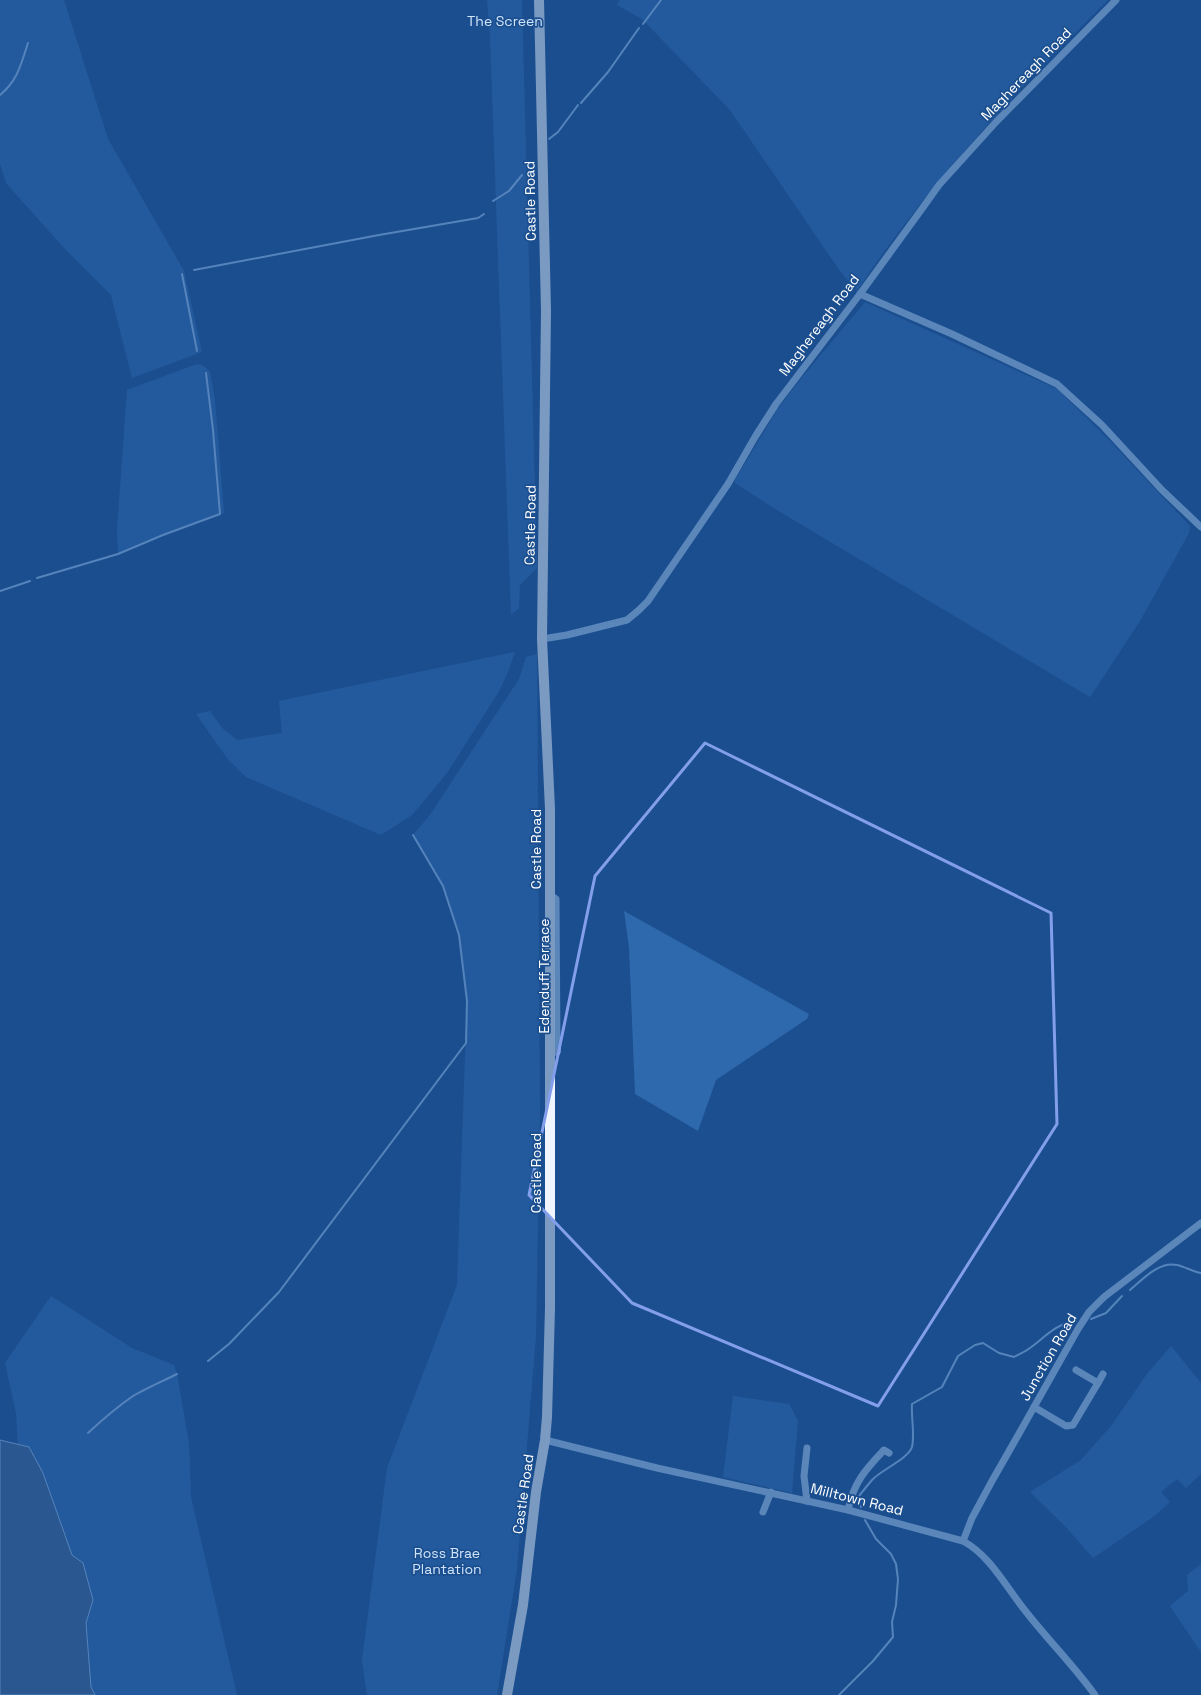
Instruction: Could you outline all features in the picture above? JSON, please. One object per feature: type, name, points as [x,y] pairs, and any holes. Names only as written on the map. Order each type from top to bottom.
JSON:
[{"type":"main road","name":"Castle Road","points":[[507,1695],[523,1605],[536,1492],[545,1440],[550,1316],[550,1053],[554,1022],[554,933],[550,895],[550,809],[542,639],[546,311],[539,0]]},
{"type":"street","name":"Maghereagh Road","points":[[542,639],[567,636],[627,620],[648,601],[728,484],[754,437],[776,404],[860,294],[894,245],[939,185],[996,122],[1116,0]]},
{"type":"street","points":[[860,294],[952,334],[1057,384],[1102,425],[1162,490],[1201,527]]},
{"type":"street","name":"Junction Road","points":[[963,1541],[972,1518],[992,1481],[1089,1312],[1104,1297],[1201,1223]]},
{"type":"street","points":[[1076,1370],[1098,1383]]},
{"type":"street","points":[[1034,1407],[1066,1426],[1070,1426],[1075,1423],[1103,1374]]},
{"type":"street","name":"Milltown Road","points":[[545,1440],[657,1468],[772,1492],[848,1510],[963,1541],[970,1545],[987,1560],[1025,1610],[1095,1695]]},
{"type":"street","points":[[807,1448],[804,1476],[807,1501]]},
{"type":"street","points":[[848,1510],[852,1495],[860,1477],[884,1450],[889,1454]]},
{"type":"street","points":[[805,1462],[813,1462]]},
{"type":"street","points":[[763,1512],[772,1492]]},
{"type":"highlighted area","points":[[705,743],[1051,913],[1057,1124],[878,1406],[632,1303],[529,1195],[595,876]]},
{"type":"green space","points":[[0,0],[64,0],[108,139],[184,271],[202,352],[132,378],[111,295],[65,249],[6,183],[0,164]]},
{"type":"green space","name":"The Screen","points":[[487,0],[522,0],[537,568],[520,585],[519,608],[511,615],[490,37]]},
{"type":"green space","points":[[620,0],[1108,0],[1036,73],[965,151],[919,205],[857,291],[840,271],[730,110],[642,19],[617,5]]},
{"type":"green space","points":[[865,302],[1057,389],[1105,436],[1190,526],[1189,533],[1140,621],[1090,697],[772,507],[735,483],[735,480],[777,410],[799,381]]},
{"type":"green space","points":[[197,364],[204,366],[210,372],[215,400],[224,513],[163,535],[118,554],[117,530],[127,390]]},
{"type":"green space","points":[[515,652],[498,693],[447,773],[412,815],[381,835],[246,777],[227,758],[196,714],[210,711],[222,728],[237,740],[282,733],[279,701]]},
{"type":"green space","name":"Ross Brae Plantation","points":[[537,654],[540,1110],[536,1335],[517,1569],[497,1695],[367,1695],[362,1660],[387,1468],[457,1285],[467,1001],[459,935],[443,886],[413,835],[430,815],[519,679],[526,657]]},
{"type":"green space","points":[[624,911],[809,1014],[807,1019],[716,1080],[698,1131],[635,1094],[629,948]]},
{"type":"green space","points":[[51,1296],[132,1348],[174,1365],[177,1374],[189,1443],[191,1497],[237,1695],[95,1695],[91,1687],[86,1623],[93,1600],[83,1563],[72,1555],[43,1473],[29,1447],[18,1444],[16,1413],[5,1363]]},
{"type":"green space","points":[[1171,1346],[1201,1383],[1201,1474],[1186,1488],[1177,1479],[1161,1492],[1170,1502],[1153,1517],[1093,1558],[1065,1526],[1030,1492],[1081,1460],[1111,1426],[1147,1374]]},
{"type":"green space","points":[[733,1396],[789,1404],[798,1421],[792,1493],[723,1477]]},
{"type":"green space","points":[[1201,1564],[1201,1652],[1170,1606],[1188,1591],[1187,1575]]},
{"type":"shaded area","points":[[0,1440],[29,1447],[43,1473],[72,1555],[83,1563],[93,1600],[86,1623],[91,1687],[95,1695],[0,1695]]},
{"type":"waterway","points":[[643,24],[661,0]]},
{"type":"waterway","points":[[581,103],[608,72],[639,28]]},
{"type":"waterway","points":[[0,95],[11,84],[15,77],[21,65],[28,43]]},
{"type":"waterway","points":[[549,139],[558,132],[578,105]]},
{"type":"waterway","points":[[493,201],[509,191],[522,175]]},
{"type":"waterway","points":[[194,270],[478,218],[484,214]]},
{"type":"waterway","points":[[182,274],[197,351]]},
{"type":"waterway","points":[[37,578],[118,554],[163,535],[220,514],[213,430],[206,373]]},
{"type":"waterway","points":[[0,591],[30,581]]},
{"type":"waterway","points":[[208,1361],[229,1344],[279,1292],[466,1043],[467,1001],[459,935],[443,886],[413,835]]},
{"type":"waterway","points":[[1130,1290],[1158,1268],[1170,1264],[1201,1273]]},
{"type":"waterway","points":[[1091,1319],[1106,1313],[1122,1296]]},
{"type":"waterway","points":[[861,1507],[857,1499],[872,1480],[905,1456],[912,1447],[912,1404],[942,1387],[958,1356],[975,1345],[983,1343],[999,1353],[1014,1357],[1057,1328],[1069,1322],[1076,1321]]},
{"type":"waterway","points":[[88,1433],[133,1396],[177,1374]]},
{"type":"waterway","points":[[839,1695],[873,1661],[893,1637],[892,1622],[896,1605],[898,1579],[896,1564],[891,1554],[876,1539],[865,1520]]}]
